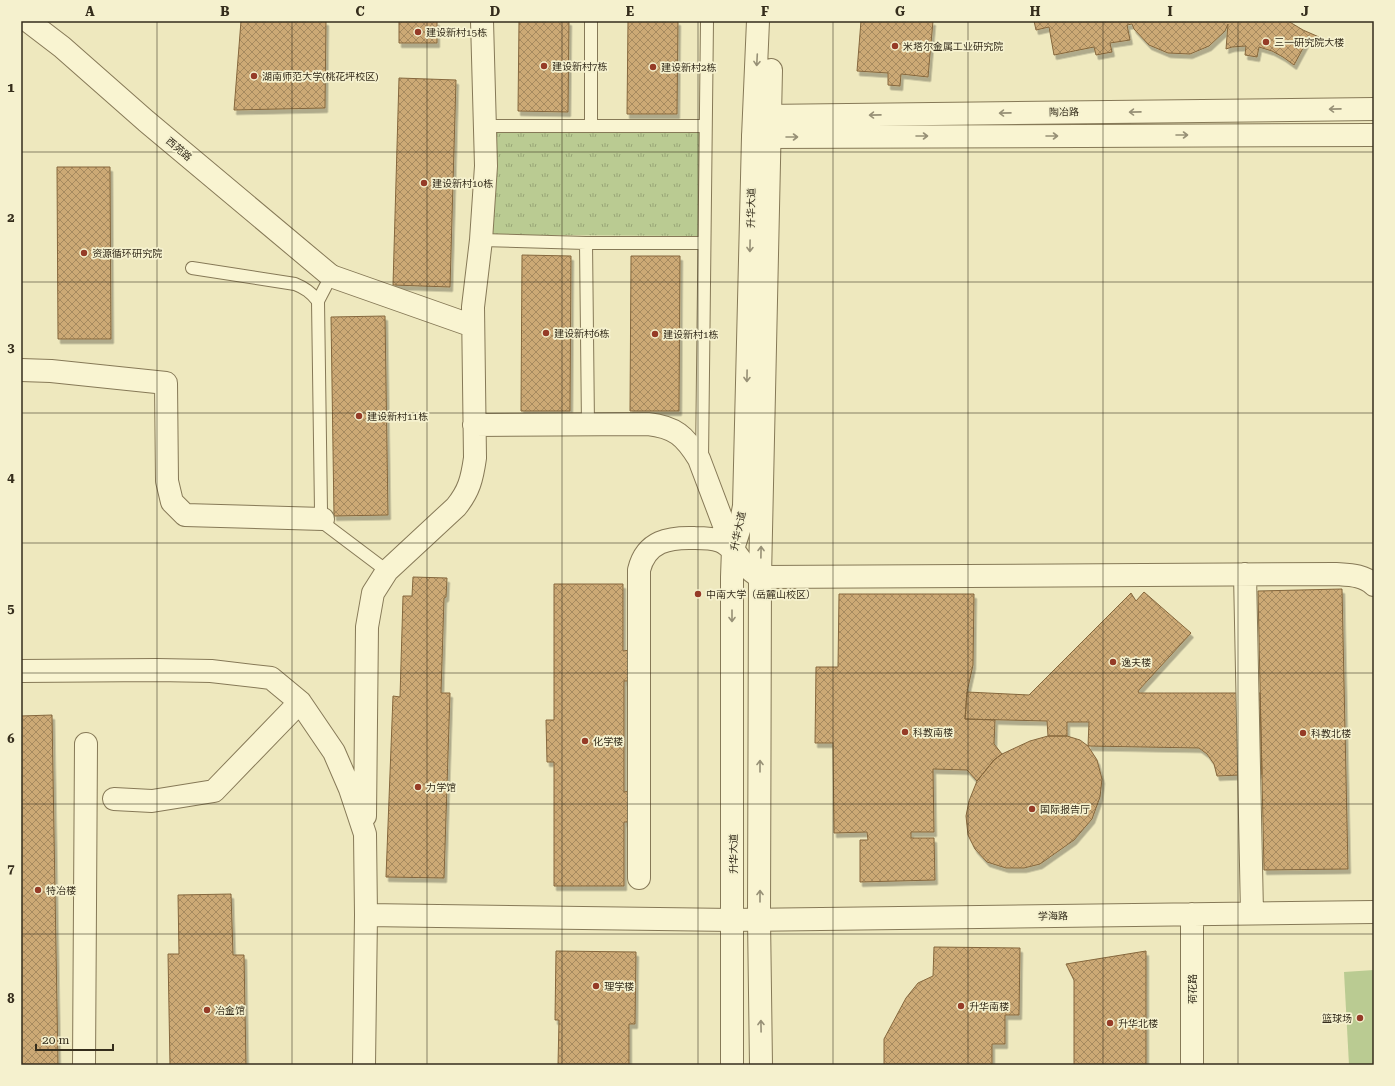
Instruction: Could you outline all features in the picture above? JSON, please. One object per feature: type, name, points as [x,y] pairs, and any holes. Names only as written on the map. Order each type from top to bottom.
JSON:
[{"type":"street","name":"西苑路","points":[[28,21],[62,47],[146,121],[331,276]]},
{"type":"street","points":[[364,1065],[367,627],[373,593],[387,571],[456,507],[465,495],[472,476],[475,458],[473,307],[481,240],[486,166],[482,21]]},
{"type":"street","name":"升华大道","points":[[758,21],[761,127],[761,1065]]},
{"type":"street","name":"升华大道","points":[[732,1065],[732,577],[734,549],[744,506],[761,127],[773,21]]},
{"type":"street","name":"陶冶路","points":[[761,127],[1374,109]]},
{"type":"street","points":[[761,127],[1374,135]]},
{"type":"street","points":[[331,276],[473,326]]},
{"type":"street","points":[[21,370],[51,371],[166,383],[167,481],[172,502],[185,515],[324,519]]},
{"type":"street","points":[[474,425],[648,424],[661,426],[676,431],[692,449],[702,468],[734,549],[741,562],[760,577],[1343,574],[1356,575],[1370,580],[1374,585]]},
{"type":"street","points":[[639,878],[638,570],[641,560],[648,550],[657,542],[683,537],[710,538],[721,541],[734,549]]},
{"type":"street","points":[[1245,574],[1252,913]]},
{"type":"street","points":[[21,671],[157,670],[218,672],[271,678],[300,702],[334,752],[350,789],[365,834]]},
{"type":"street","points":[[114,799],[152,801],[214,791],[300,702]]},
{"type":"street","points":[[84,1065],[86,744]]},
{"type":"street","name":"学海路","points":[[366,915],[733,920],[1374,912]]},
{"type":"street","name":"荷花路","points":[[1192,914],[1192,1065]]},
{"type":"lane","points":[[591,21],[591,126]]},
{"type":"lane","points":[[702,468],[707,21]]},
{"type":"lane","points":[[485,126],[706,126]]},
{"type":"lane","points":[[481,240],[586,243],[704,243]]},
{"type":"lane","points":[[586,243],[588,425]]},
{"type":"lane","points":[[192,268],[295,284],[312,293],[318,301]]},
{"type":"lane","points":[[331,276],[318,301],[321,511],[326,525],[387,571]]},
{"type":"green space","points":[[494,131],[699,132],[698,236],[487,235]]},
{"type":"green space","name":"篮球场","points":[[1374,970],[1374,1065],[1349,1065],[1344,972]]},
{"type":"building","points":[[241,21],[326,21],[325,108],[234,110]]},
{"type":"building","name":"建设新村15栋","points":[[399,21],[437,21],[437,43],[399,43]]},
{"type":"building","name":"建设新村7栋","points":[[519,21],[569,21],[568,112],[518,111]]},
{"type":"building","name":"建设新村2栋","points":[[628,21],[678,21],[677,114],[627,114]]},
{"type":"building","name":"米塔尔金属工业研究院","points":[[861,21],[933,21],[928,77],[901,74],[900,86],[888,85],[888,73],[857,71]]},
{"type":"building","name":"三一研究院大楼","points":[[1034,21],[1288,21],[1319,37],[1317,41],[1309,37],[1294,65],[1272,51],[1259,47],[1257,57],[1245,55],[1246,46],[1226,49],[1228,24],[1225,31],[1209,46],[1190,54],[1168,53],[1149,45],[1134,29],[1132,24],[1127,25],[1130,40],[1110,43],[1112,52],[1096,55],[1094,47],[1054,55],[1049,27],[1036,30]]},
{"type":"building","name":"建设新村10栋","points":[[399,78],[456,80],[450,287],[393,285]]},
{"type":"building","name":"资源循环研究院","points":[[57,167],[110,167],[111,339],[58,339]]},
{"type":"building","name":"建设新村6栋","points":[[522,255],[571,256],[570,411],[521,411]]},
{"type":"building","name":"建设新村1栋","points":[[631,256],[680,256],[679,411],[630,411]]},
{"type":"building","name":"建设新村11栋","points":[[385,316],[388,515],[334,516],[331,317]]},
{"type":"building","name":"力学馆","points":[[413,577],[447,578],[446,597],[444,598],[441,693],[450,693],[444,878],[386,877],[393,696],[400,697],[403,596],[412,596]]},
{"type":"building","name":"化学楼","points":[[554,584],[623,584],[623,651],[630,650],[630,681],[624,681],[624,792],[630,791],[630,822],[624,822],[624,886],[554,886],[554,762],[547,762],[546,720],[554,720]]},
{"type":"building","name":"科教北楼","points":[[1342,589],[1348,869],[1264,870],[1258,591]]},
{"type":"building","name":"逸夫楼","points":[[1144,592],[1191,633],[1138,691],[1139,693],[1260,693],[1262,774],[1217,776],[1214,764],[1207,754],[1199,748],[1088,746],[1089,722],[1067,722],[1067,736],[1048,736],[1047,721],[965,719],[967,692],[1029,695],[1131,593],[1136,601]]},
{"type":"building","name":"科教南楼","points":[[839,594],[974,594],[973,665],[967,692],[965,719],[995,720],[994,744],[1002,754],[994,760],[977,781],[967,770],[933,769],[934,832],[911,832],[911,838],[934,838],[935,880],[860,882],[860,840],[868,840],[867,832],[834,833],[833,743],[815,743],[816,667],[838,667]]},
{"type":"building","name":"特冶楼","points":[[52,715],[58,1065],[21,1065],[21,716]]},
{"type":"building","name":"国际报告厅","points":[[1048,736],[1067,736],[1080,740],[1088,746],[1097,760],[1102,779],[1100,797],[1092,819],[1074,840],[1040,864],[1024,868],[1006,868],[987,862],[975,849],[968,835],[966,816],[969,801],[977,781],[994,760],[1002,754],[1030,741]]},
{"type":"building","name":"冶金馆","points":[[231,894],[233,955],[244,955],[246,1065],[170,1065],[168,954],[179,954],[178,895]]},
{"type":"building","name":"升华南楼","points":[[934,947],[1020,948],[1019,1015],[1005,1015],[1005,1044],[992,1044],[992,1065],[884,1065],[884,1039],[906,998],[918,983],[933,976]]},
{"type":"building","name":"理学楼","points":[[556,951],[636,952],[635,1024],[629,1024],[629,1065],[558,1065],[559,1020],[555,1020]]},
{"type":"building","name":"升华北楼","points":[[1146,951],[1146,1065],[1074,1065],[1074,980],[1066,964]]},
{"type":"place","name":"建设新村15栋","points":[[418,32]]},
{"type":"place","name":"三一研究院大楼","points":[[1266,42]]},
{"type":"place","name":"米塔尔金属工业研究院","points":[[895,46]]},
{"type":"place","name":"建设新村7栋","points":[[544,66]]},
{"type":"place","name":"建设新村2栋","points":[[653,67]]},
{"type":"place","name":"湖南师范大学(桃花坪校区)","points":[[254,76]]},
{"type":"place","name":"建设新村10栋","points":[[424,183]]},
{"type":"place","name":"资源循环研究院","points":[[84,253]]},
{"type":"place","name":"建设新村6栋","points":[[546,333]]},
{"type":"place","name":"建设新村1栋","points":[[655,334]]},
{"type":"place","name":"建设新村11栋","points":[[359,416]]},
{"type":"place","name":"中南大学（岳麓山校区）","points":[[698,594]]},
{"type":"place","name":"逸夫楼","points":[[1113,662]]},
{"type":"place","name":"科教南楼","points":[[905,732]]},
{"type":"place","name":"科教北楼","points":[[1303,733]]},
{"type":"place","name":"化学楼","points":[[585,741]]},
{"type":"place","name":"力学馆","points":[[418,787]]},
{"type":"place","name":"国际报告厅","points":[[1032,809]]},
{"type":"place","name":"特冶楼","points":[[38,890]]},
{"type":"place","name":"理学楼","points":[[596,986]]},
{"type":"place","name":"升华南楼","points":[[961,1006]]},
{"type":"place","name":"冶金馆","points":[[207,1010]]},
{"type":"place","name":"篮球场","points":[[1360,1018]]},
{"type":"place","name":"升华北楼","points":[[1110,1023]]}]
